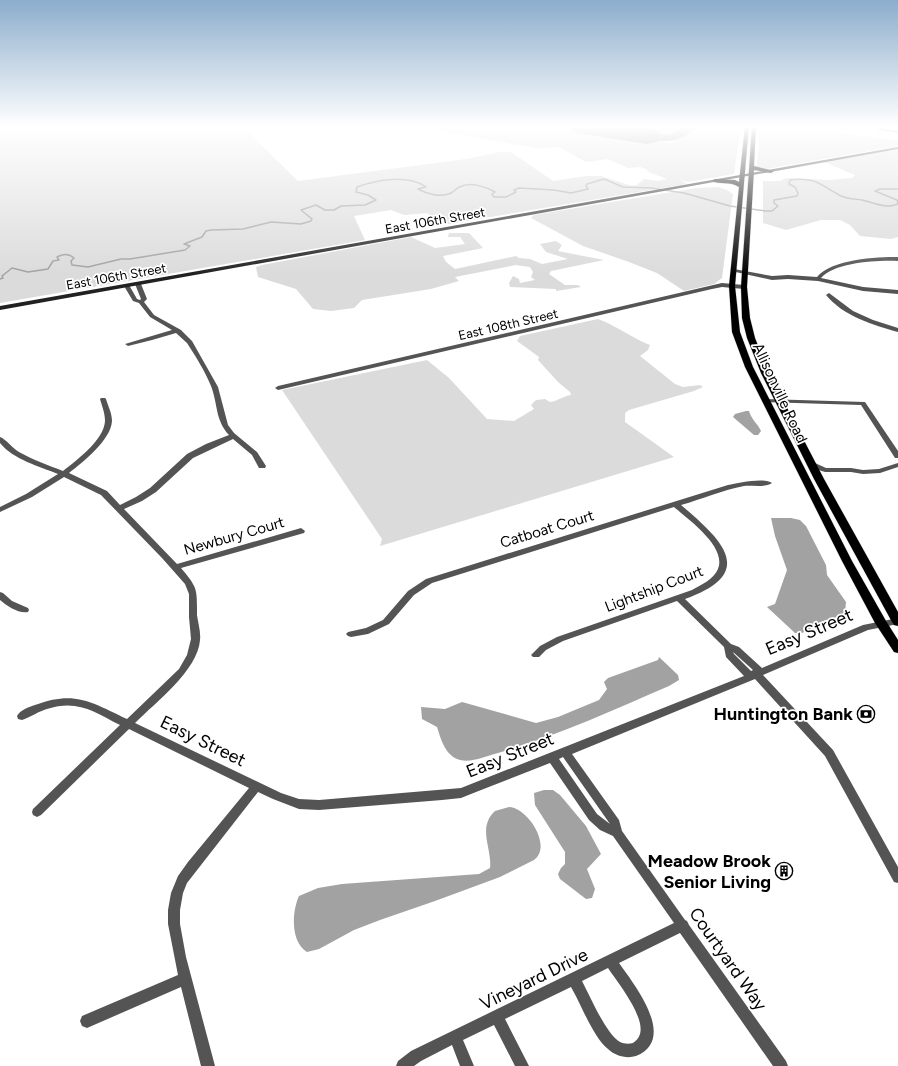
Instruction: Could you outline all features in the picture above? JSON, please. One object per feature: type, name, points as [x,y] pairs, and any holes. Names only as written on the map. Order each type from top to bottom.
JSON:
[{"type":"main road","name":"East 106th Street","points":[[0,308],[742,176]]},
{"type":"main road","name":"Allisonville Road","points":[[742,176],[732,286],[732,308],[736,332],[749,367],[836,541],[881,623],[898,649]]},
{"type":"main road","name":"Allisonville Road","points":[[751,176],[744,287],[746,318],[751,338],[760,362],[819,479],[898,622]]},
{"type":"main road","points":[[715,181],[735,182],[741,186]]},
{"type":"street","points":[[818,279],[820,274],[829,269],[874,259],[898,259]]},
{"type":"street","points":[[734,269],[745,270],[772,278],[788,277],[818,279],[863,289],[898,292]]},
{"type":"street","points":[[138,284],[144,299],[141,302]]},
{"type":"street","name":"East 108th Street","points":[[278,388],[708,288],[722,285],[744,287]]},
{"type":"street","points":[[127,286],[135,300],[141,302],[150,316],[190,342],[216,390],[223,422],[233,436],[255,452],[262,466]]},
{"type":"street","points":[[829,295],[836,302],[868,320],[898,330]]},
{"type":"street","points":[[128,344],[175,331]]},
{"type":"street","points":[[0,510],[63,474],[87,455],[103,436],[108,419],[103,399]]},
{"type":"street","points":[[767,404],[814,406],[819,403],[863,403],[898,456]]},
{"type":"street","points":[[119,508],[150,492],[190,456],[233,436]]},
{"type":"street","points":[[1,442],[17,454],[95,487],[104,493],[186,580],[192,590],[193,617],[197,632],[192,656],[182,671],[37,812]]},
{"type":"street","points":[[812,465],[825,470],[851,470],[858,472]]},
{"type":"street","points":[[819,479],[828,475],[880,470],[898,465]]},
{"type":"street","name":"Catboat Court","points":[[351,634],[368,631],[386,622],[410,593],[430,581],[739,485],[768,483]]},
{"type":"street","name":"Lightship Court","points":[[536,655],[543,648],[560,639],[679,598],[714,582],[723,570],[723,554],[714,540],[675,504]]},
{"type":"street","name":"Newbury Court","points":[[175,567],[301,531]]},
{"type":"street","points":[[0,596],[25,610]]},
{"type":"street","points":[[679,598],[728,646],[736,649],[755,674],[784,703],[829,753],[898,878]]},
{"type":"street","name":"Easy Street","points":[[22,716],[42,705],[60,701],[76,701],[94,707],[291,802],[312,805],[442,796],[476,788],[866,627],[881,623],[898,622]]},
{"type":"street","name":"Courtyard Way","points":[[565,752],[615,823],[617,833],[781,1066]]},
{"type":"street","name":"Courtyard Way","points":[[552,757],[593,817],[604,827],[617,833]]},
{"type":"street","points":[[208,1066],[185,979],[174,924],[174,910],[177,893],[182,880],[257,786]]},
{"type":"street","name":"Vineyard Drive","points":[[402,1066],[416,1056],[456,1038],[683,926]]},
{"type":"street","points":[[574,979],[612,1043],[626,1051],[636,1049],[644,1042],[647,1025],[642,1012],[611,961]]},
{"type":"street","points":[[86,1021],[185,979]]},
{"type":"street","points":[[497,1017],[522,1066]]},
{"type":"street","points":[[456,1038],[468,1066]]},
{"type":"shaded area","points":[[0,176],[293,176],[298,181],[338,176],[545,176],[553,181],[586,176],[601,176],[632,186],[637,185],[644,179],[657,181],[667,179],[658,176],[724,176],[687,182],[679,179],[687,184],[449,224],[445,224],[427,213],[404,215],[391,210],[354,216],[365,240],[0,303]]},
{"type":"shaded area","points":[[854,176],[898,176],[898,237],[891,239],[860,236],[850,225],[840,220],[821,220],[786,230],[763,223],[763,181],[780,181],[786,178],[829,180],[852,178]]},
{"type":"shaded area","points":[[718,187],[733,194],[722,278],[714,284],[684,291],[657,273],[583,246],[531,218],[534,215],[696,188]]},
{"type":"shaded area","points":[[449,233],[469,233],[483,248],[443,256],[446,262],[455,269],[516,256],[519,258],[530,259],[542,264],[568,259],[546,252],[540,244],[556,241],[562,245],[558,251],[604,260],[551,271],[549,274],[565,285],[578,285],[581,287],[556,291],[556,289],[510,287],[509,283],[513,276],[519,279],[520,283],[535,280],[531,277],[533,272],[530,267],[516,265],[455,277],[459,281],[431,289],[362,300],[354,308],[331,311],[313,309],[296,289],[258,277],[256,267],[262,265],[411,237],[435,248],[465,244],[460,237],[448,237]]},
{"type":"shaded area","points":[[598,319],[650,345],[648,350],[640,356],[675,384],[683,387],[700,385],[703,387],[629,410],[625,413],[625,422],[674,457],[380,546],[382,539],[282,390],[427,360],[449,378],[487,419],[514,421],[534,409],[531,405],[536,400],[545,399],[550,402],[571,395],[570,392],[558,382],[538,360],[539,357],[517,341],[520,336]]},
{"type":"shaded area","points":[[749,411],[751,417],[761,431],[758,435],[754,435],[733,417],[735,414]]},
{"type":"shaded area","points":[[771,518],[791,518],[800,520],[806,526],[826,565],[827,575],[846,602],[845,613],[802,633],[795,633],[767,607],[775,604],[787,570],[775,536]]},
{"type":"shaded area","points":[[659,657],[678,675],[679,680],[669,686],[563,731],[479,759],[465,761],[455,758],[444,746],[437,727],[422,719],[421,707],[445,709],[462,702],[536,723],[558,717],[599,700],[607,689],[604,682],[608,678],[658,660]]},
{"type":"shaded area","points":[[544,790],[553,790],[560,795],[586,826],[601,854],[587,869],[595,889],[592,898],[586,899],[560,879],[558,874],[565,864],[565,852],[535,805],[534,793]]},
{"type":"shaded area","points":[[509,807],[523,813],[535,828],[541,846],[539,854],[534,860],[500,877],[354,930],[319,949],[307,952],[301,947],[295,934],[294,926],[295,910],[299,896],[318,888],[342,884],[479,874],[490,868],[490,856],[486,832],[488,820],[495,811]]},
{"type":"waterway","points":[[0,279],[3,278],[2,276],[12,268],[28,272],[48,269],[53,261],[59,260],[57,257],[63,255],[70,255],[74,258],[71,261],[72,265],[88,267],[121,259],[130,259],[185,250],[190,246],[184,244],[202,237],[206,231],[243,229],[271,222],[301,224],[311,221],[312,219],[301,210],[316,205],[325,210],[334,210],[341,206],[365,205],[376,200],[368,195],[356,192],[357,187],[382,180],[401,179],[419,183],[426,187],[418,189],[434,195],[443,195],[466,185],[474,185],[495,192],[492,194],[494,197],[506,197],[516,192],[514,190],[519,188],[554,190],[571,193],[588,189],[586,186],[587,184],[604,179],[623,187],[651,188],[684,193],[730,206],[765,211],[772,211],[778,206],[774,203],[774,200],[797,196],[798,193],[795,187],[789,184],[790,180],[806,179],[823,185],[841,196],[884,206],[898,204],[897,200],[875,191],[880,189],[898,189]]},
{"type":"place","name":"Huntington Bank","points":[[866,714]]},
{"type":"place","name":"Meadow Brook Senior Living","points":[[784,871]]}]
